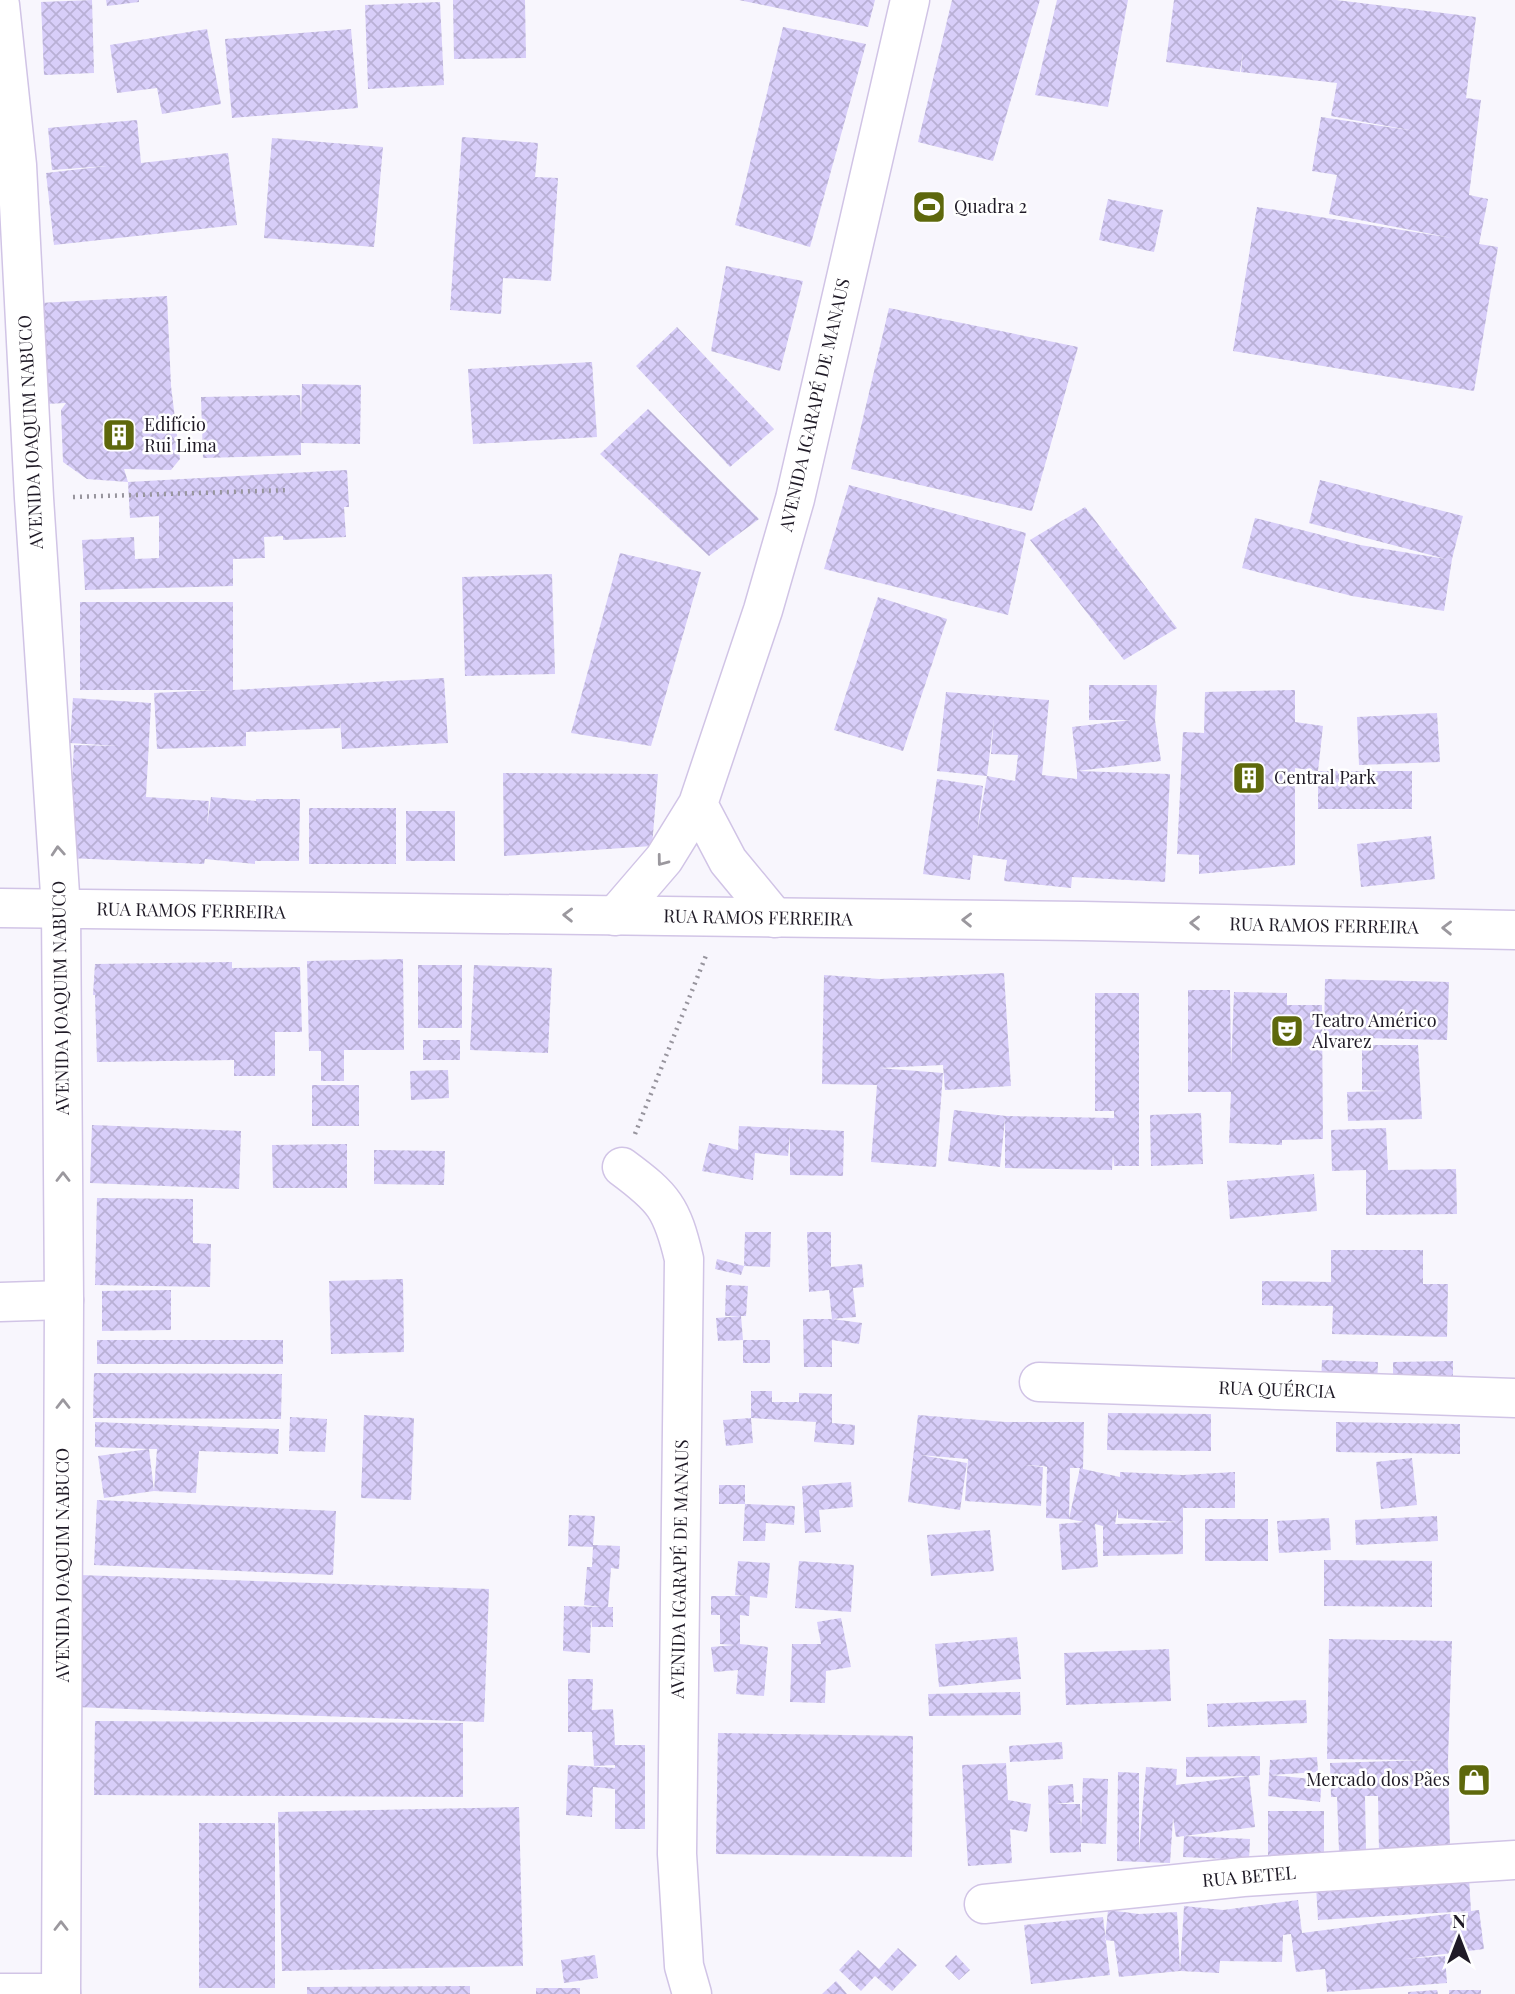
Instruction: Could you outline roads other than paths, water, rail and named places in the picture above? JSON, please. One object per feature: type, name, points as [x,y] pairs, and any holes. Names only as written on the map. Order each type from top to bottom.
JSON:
[{"type":"main road","name":"AVENIDA IGARAPÉ DE MANAUS","points":[[615,916],[664,859],[698,804],[763,610],[795,499],[910,0]]},
{"type":"main road","name":"AVENIDA JOAQUIM NABUCO","points":[[0,5],[18,165],[34,498],[61,909],[64,1300],[61,1993]]},
{"type":"main road","points":[[698,804],[728,860],[775,918]]},
{"type":"main road","name":"RUA RAMOS FERREIRA","points":[[0,908],[1515,930]]},
{"type":"main road","name":"AVENIDA IGARAPÉ DE MANAUS","points":[[622,1167],[657,1194],[668,1208],[684,1259],[677,1854],[684,1966],[692,1994]]},
{"type":"main road","points":[[0,1302],[64,1300]]},
{"type":"main road","name":"RUA QUÉRCIA","points":[[1039,1382],[1515,1398]]},
{"type":"main road","name":"RUA BETEL","points":[[984,1904],[1243,1877],[1515,1860]]},
{"type":"main road","points":[[0,1993],[61,1993]]},
{"type":"place","name":"Quadra 2","points":[[929,207]]},
{"type":"place","name":"Edifício Rui Lima","points":[[119,435]]},
{"type":"place","name":"Central Park","points":[[1249,778]]},
{"type":"place","name":"Teatro Américo Alvarez","points":[[1287,1031]]},
{"type":"place","name":"Mercado dos Pães","points":[[1474,1780]]}]
